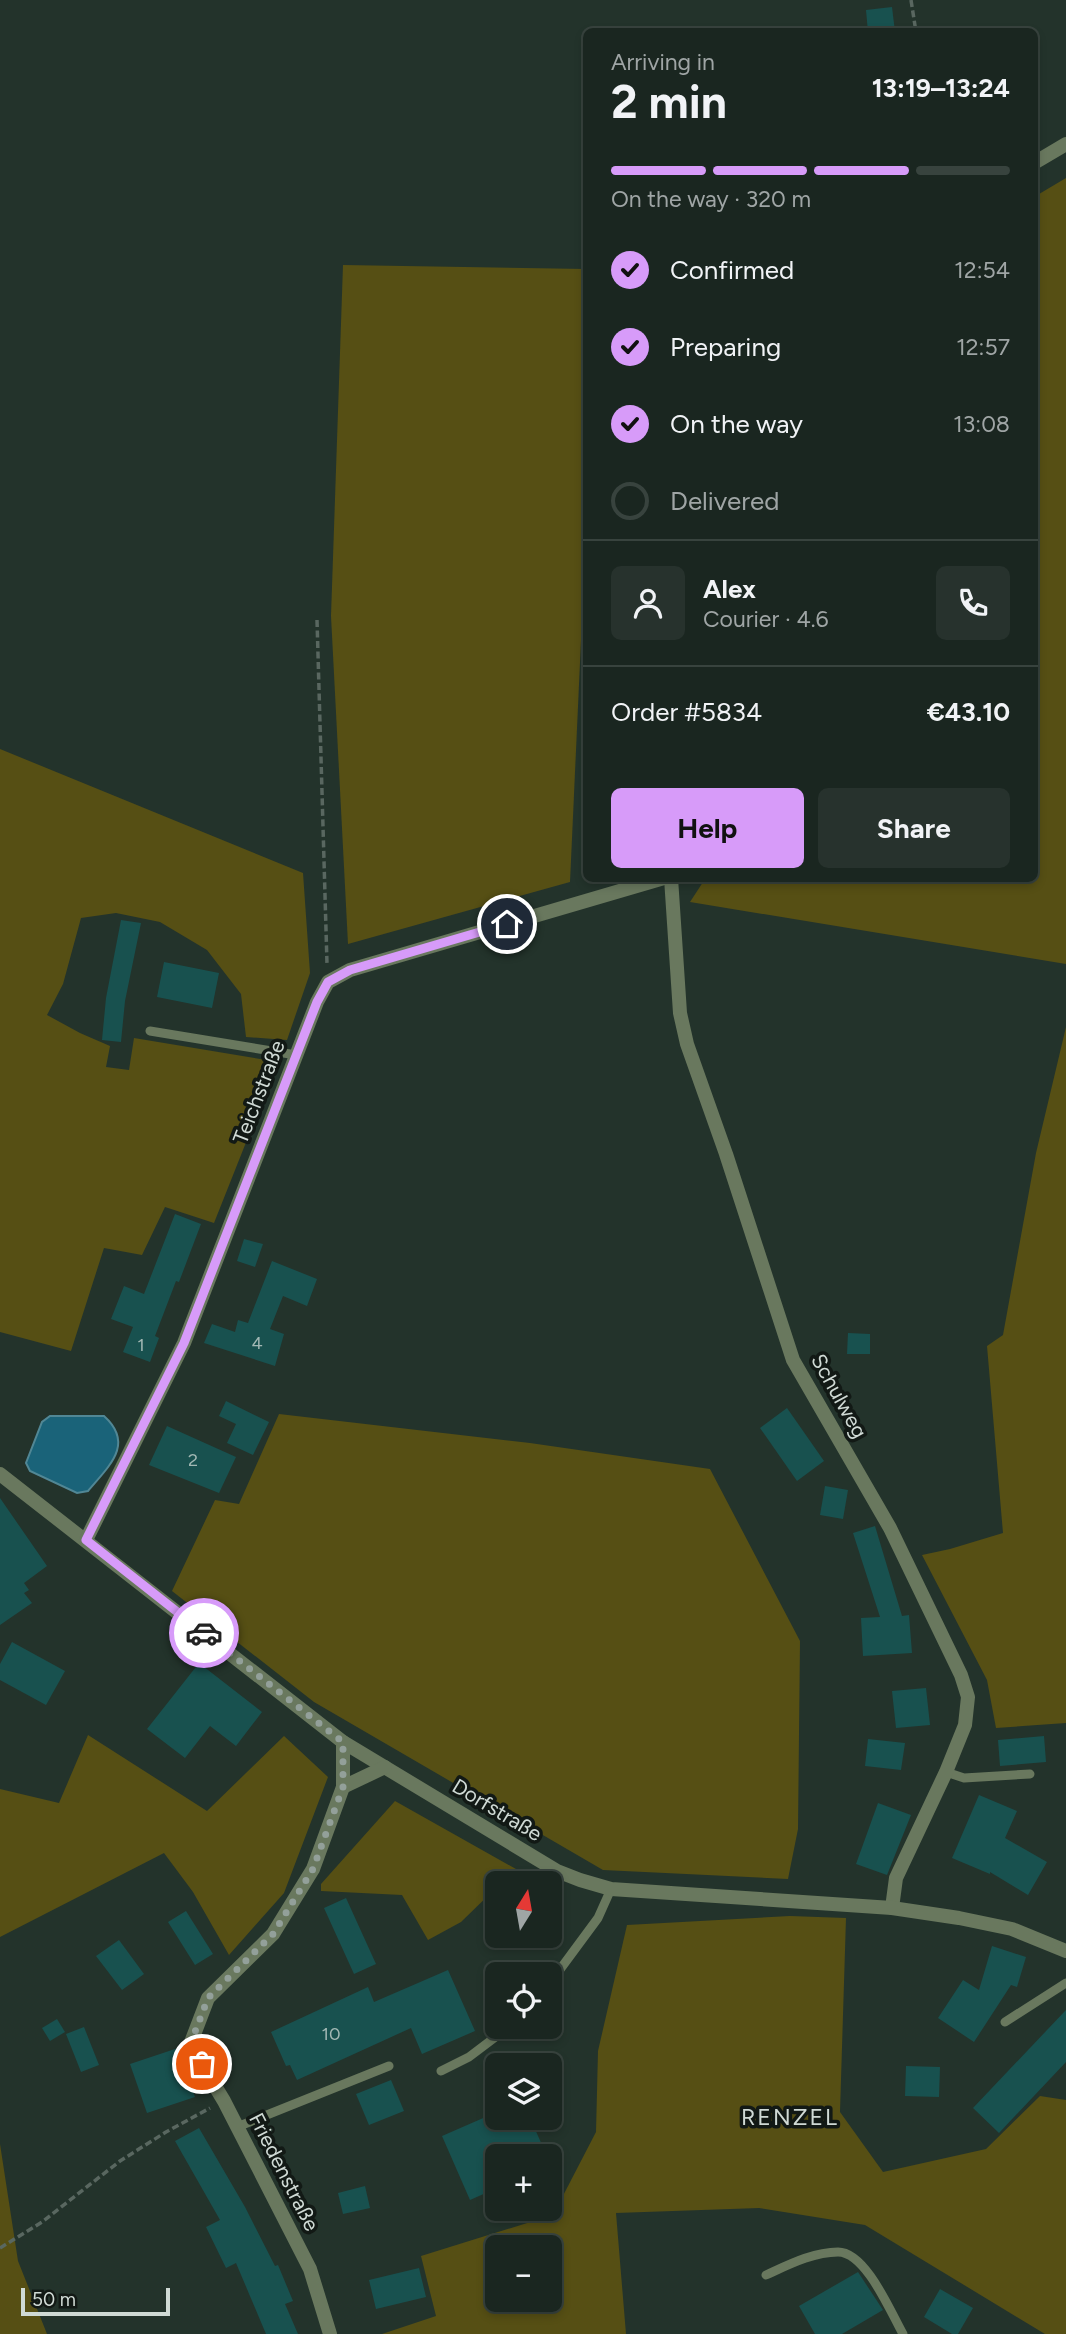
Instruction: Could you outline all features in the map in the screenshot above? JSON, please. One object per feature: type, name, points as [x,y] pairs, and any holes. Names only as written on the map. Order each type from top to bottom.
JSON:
[{"type":"street","points":[[1038,161],[1066,144]]},
{"type":"street","points":[[328,982],[350,970],[650,882]]},
{"type":"street","name":"Schulweg","points":[[671,882],[680,1013],[687,1044],[793,1360],[890,1528],[961,1675],[968,1697],[965,1726],[896,1878],[892,1909]]},
{"type":"street","name":"Teichstraße","points":[[86,1540],[184,1343],[317,1002],[328,982]]},
{"type":"street","name":"Dorfstraße","points":[[0,1474],[343,1742],[557,1871],[611,1889],[892,1909],[987,1922],[1066,1951]]},
{"type":"street","name":"Friedenstraße","points":[[330,2334],[310,2269],[224,2101],[190,2045],[208,1998],[273,1934],[313,1869],[343,1787],[343,1742]]},
{"type":"street","points":[[343,1787],[385,1767]]},
{"type":"lane","points":[[150,1031],[296,1055]]},
{"type":"lane","points":[[946,1772],[964,1778],[1030,1774]]},
{"type":"lane","points":[[562,1967],[598,1919],[611,1889]]},
{"type":"lane","points":[[1005,2022],[1066,1983]]},
{"type":"lane","points":[[441,2071],[469,2057],[493,2039]]},
{"type":"lane","points":[[237,2127],[388,2066]]},
{"type":"lane","points":[[766,2275],[806,2258],[840,2252],[859,2262],[879,2289],[903,2334]]},
{"type":"path","points":[[911,0],[915,28]]},
{"type":"path","points":[[317,620],[328,982]]},
{"type":"path","points":[[0,2248],[42,2222],[120,2161],[166,2132],[224,2101]]},
{"type":"shaded area","points":[[1066,178],[1066,964],[690,902],[703,882],[1038,882],[1038,195]]},
{"type":"shaded area","points":[[343,265],[583,269],[583,597],[570,882],[348,944],[331,616]]},
{"type":"shaded area","points":[[0,749],[303,873],[310,973],[287,1040],[246,1037],[241,994],[207,950],[160,922],[116,913],[81,918],[63,984],[47,1015],[110,1046],[106,1067],[129,1070],[134,1038],[278,1062],[214,1223],[165,1207],[142,1255],[104,1248],[71,1351],[0,1332]]},
{"type":"shaded area","points":[[1066,1027],[1066,1723],[996,1728],[987,1680],[922,1555],[1003,1533],[987,1346],[1003,1335],[1036,1153]]},
{"type":"shaded area","points":[[279,1414],[530,1443],[710,1469],[800,1641],[798,1829],[788,1879],[603,1870],[314,1702],[172,1591],[215,1500],[239,1504]]},
{"type":"shaded area","points":[[88,1735],[207,1811],[284,1736],[328,1777],[284,1893],[229,1955],[193,1892],[164,1853],[0,1937],[0,1789],[59,1803]]},
{"type":"shaded area","points":[[395,1801],[516,1869],[485,1871],[485,1899],[461,1922],[428,1940],[402,1895],[321,1891],[321,1884]]},
{"type":"shaded area","points":[[790,1916],[846,1918],[840,2112],[883,2172],[986,2149],[1040,2096],[1066,2100],[1066,2334],[1045,2334],[865,2225],[759,2208],[616,2213],[626,2334],[382,2334],[436,2316],[421,2256],[485,2236],[485,2312],[562,2312],[562,2235],[489,2235],[534,2221],[562,2221],[562,2198],[596,2132],[598,2051],[627,1925]]},
{"type":"shaded area","points":[[0,2144],[18,2261],[47,2334],[0,2334]]},
{"type":"water","points":[[50,1416],[104,1416],[113,1426],[118,1436],[116,1455],[88,1491],[77,1493],[30,1471],[26,1463],[42,1422]]},
{"type":"building","points":[[892,7],[895,28],[868,28],[866,10]]},
{"type":"building","points":[[121,920],[141,923],[125,1001],[121,1042],[102,1040],[106,998]]},
{"type":"building","points":[[164,962],[219,973],[212,1008],[157,997]]},
{"type":"building","points":[[175,1214],[201,1224],[155,1336],[159,1338],[150,1362],[123,1352],[133,1327],[111,1319],[124,1286],[144,1294]]},
{"type":"building","points":[[244,1239],[263,1244],[255,1267],[237,1261]]},
{"type":"building","points":[[272,1261],[317,1279],[307,1306],[283,1296],[270,1329],[284,1334],[275,1366],[204,1343],[212,1324],[235,1332],[238,1320],[248,1323]]},
{"type":"building","points":[[848,1333],[870,1334],[870,1354],[847,1354]]},
{"type":"building","points":[[226,1401],[269,1422],[253,1455],[227,1443],[236,1424],[219,1416]]},
{"type":"building","points":[[787,1408],[824,1461],[797,1481],[760,1428]]},
{"type":"building","points":[[167,1426],[236,1457],[219,1493],[149,1465]]},
{"type":"building","points":[[825,1486],[848,1490],[843,1519],[820,1515]]},
{"type":"building","points":[[0,1498],[47,1566],[24,1583],[29,1590],[24,1593],[32,1603],[0,1625]]},
{"type":"building","points":[[875,1526],[902,1616],[909,1615],[912,1653],[863,1656],[861,1618],[880,1617],[853,1533]]},
{"type":"building","points":[[12,1642],[65,1671],[46,1705],[0,1680],[0,1664]]},
{"type":"building","points":[[199,1663],[262,1712],[236,1746],[210,1726],[185,1758],[147,1729]]},
{"type":"building","points":[[926,1688],[930,1725],[896,1728],[892,1691]]},
{"type":"building","points":[[1044,1736],[1046,1762],[1000,1766],[998,1740]]},
{"type":"building","points":[[868,1739],[905,1743],[901,1770],[865,1766]]},
{"type":"building","points":[[979,1795],[1017,1811],[1005,1838],[1047,1862],[1028,1895],[990,1872],[952,1858]]},
{"type":"building","points":[[878,1803],[911,1815],[887,1875],[856,1864]]},
{"type":"building","points":[[346,1898],[376,1964],[354,1974],[324,1908]]},
{"type":"building","points":[[186,1911],[213,1954],[195,1965],[168,1922]]},
{"type":"building","points":[[119,1940],[144,1974],[122,1990],[96,1956]]},
{"type":"building","points":[[992,1946],[1026,1957],[1017,1987],[1011,1985],[974,2042],[938,2018],[963,1980],[979,1990]]},
{"type":"building","points":[[448,1970],[475,2031],[422,2054],[411,2028],[297,2080],[290,2065],[286,2066],[271,2032],[368,1987],[374,2002]]},
{"type":"building","points":[[1066,2010],[1066,2062],[999,2133],[973,2108]]},
{"type":"building","points":[[57,2019],[65,2032],[50,2041],[42,2028]]},
{"type":"building","points":[[84,2027],[99,2065],[81,2072],[66,2034]]},
{"type":"building","points":[[178,2048],[195,2097],[147,2113],[130,2064]]},
{"type":"building","points":[[906,2066],[940,2067],[939,2097],[905,2096]]},
{"type":"building","points":[[391,2080],[404,2111],[369,2125],[356,2094]]},
{"type":"building","points":[[485,2117],[485,2130],[535,2130],[542,2144],[485,2144],[485,2193],[470,2200],[442,2136]]},
{"type":"building","points":[[199,2128],[245,2207],[275,2266],[278,2265],[293,2301],[285,2304],[298,2334],[266,2334],[236,2263],[226,2268],[206,2227],[220,2220],[175,2141]]},
{"type":"building","points":[[365,2186],[370,2208],[343,2214],[338,2193]]},
{"type":"building","points":[[419,2268],[426,2297],[376,2309],[369,2280]]},
{"type":"building","points":[[858,2272],[883,2310],[842,2334],[815,2334],[799,2306]]},
{"type":"building","points":[[940,2289],[973,2308],[958,2334],[952,2334],[924,2317]]},
{"type":"way so far","points":[[202,2064],[190,2045],[208,1998],[273,1934],[313,1869],[343,1787],[343,1742],[204,1633]]},
{"type":"district","name":"RENZEL","points":[[790,2117]]},
{"type":"route","points":[[204,1633],[86,1540],[184,1343],[317,1002],[328,982],[350,970],[507,924]]}]
